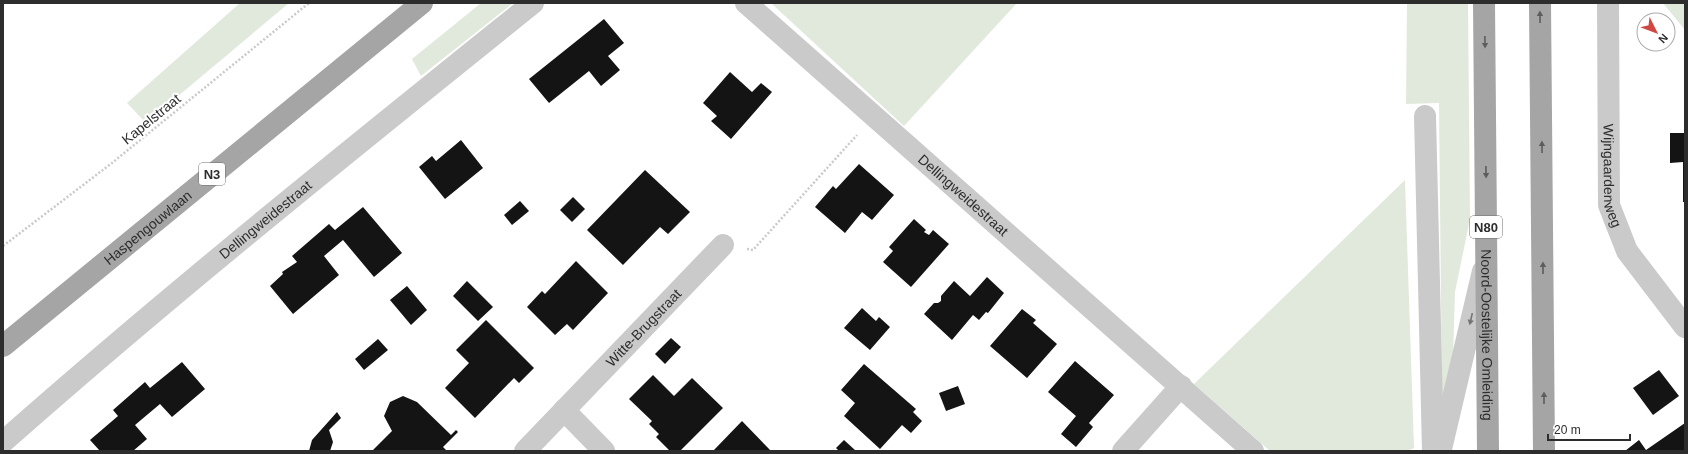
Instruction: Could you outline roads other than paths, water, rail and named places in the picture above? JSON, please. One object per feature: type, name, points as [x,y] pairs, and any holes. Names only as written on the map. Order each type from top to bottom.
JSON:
[{"type":"main road","name":"Haspengouwlaan","points":[[3,346],[422,3]]},
{"type":"main road","name":"Noord-Oostelijke Omleiding","points":[[1484,3],[1488,451]]},
{"type":"main road","points":[[1540,3],[1544,451]]},
{"type":"street","name":"Dellingweidestraat","points":[[3,442],[69,384],[237,242],[533,3]]},
{"type":"street","name":"Dellingweidestraat","points":[[746,3],[1253,451]]},
{"type":"street","name":"Wijngaardenweg","points":[[1608,3],[1609,205],[1627,251],[1685,327]]},
{"type":"street","points":[[1425,116],[1433,451]]},
{"type":"street","name":"Witte-Brugstraat","points":[[525,451],[723,244]]},
{"type":"street","points":[[1440,451],[1486,254]]},
{"type":"street","points":[[1123,451],[1181,386]]},
{"type":"street","points":[[564,410],[604,451]]}]
